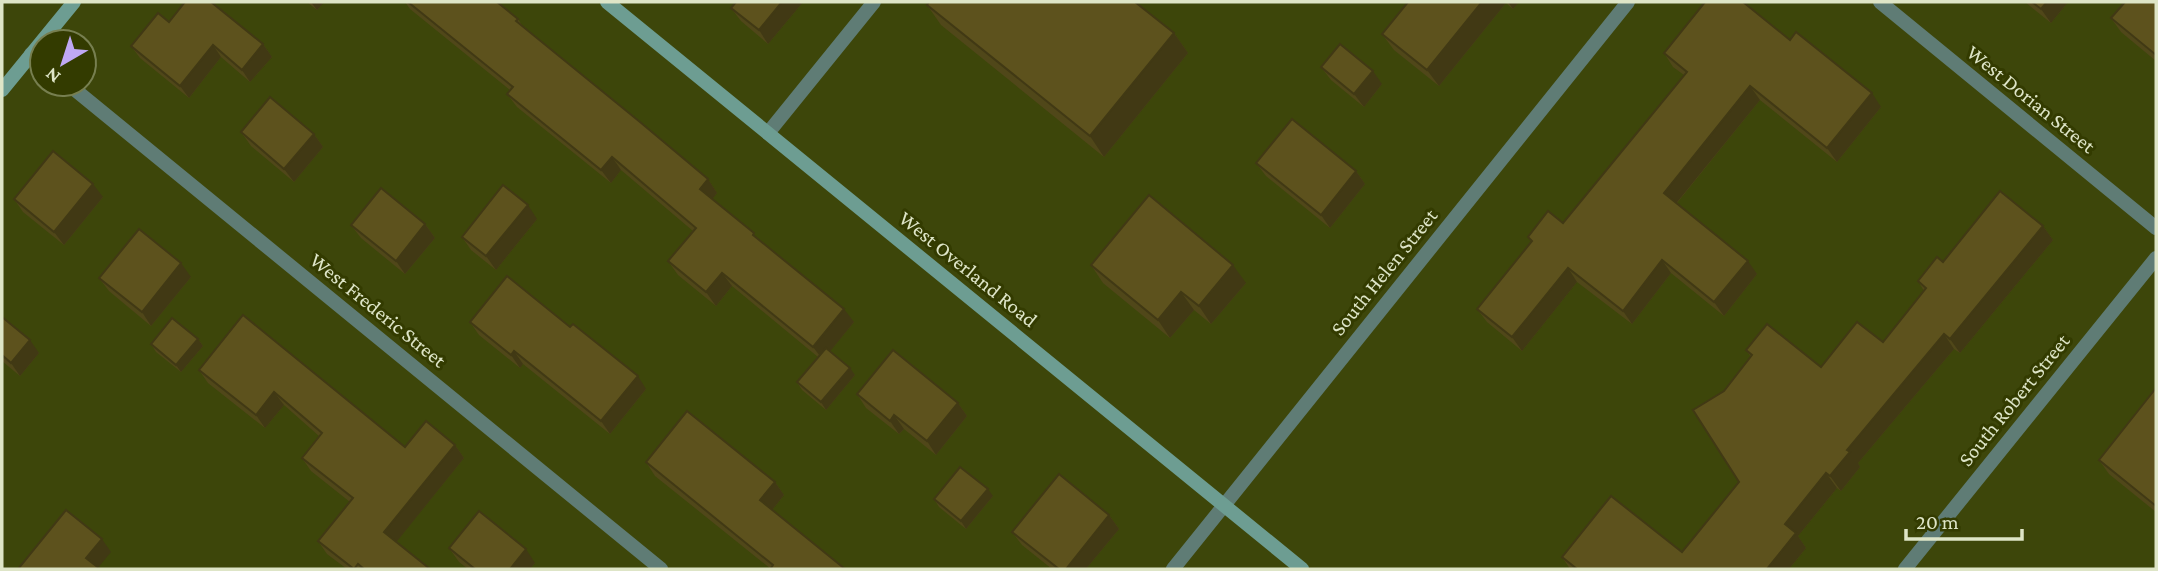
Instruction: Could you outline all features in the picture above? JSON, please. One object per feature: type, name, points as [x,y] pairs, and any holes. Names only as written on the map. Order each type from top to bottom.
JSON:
[{"type":"street","points":[[57,28],[74,2]]},
{"type":"street","name":"West Overland Road","points":[[607,2],[1302,569]]},
{"type":"street","points":[[768,133],[874,2]]},
{"type":"street","name":"South Helen Street","points":[[1173,569],[1628,2]]},
{"type":"street","name":"West Dorian Street","points":[[1880,2],[2156,228]]},
{"type":"street","points":[[2,90],[28,66]]},
{"type":"street","name":"West Frederic Street","points":[[85,98],[661,569]]},
{"type":"street","name":"South Robert Street","points":[[1905,569],[2156,258]]},
{"type":"building","points":[[185,2],[211,2],[263,44],[242,70],[213,45],[180,86],[131,46],[158,13],[169,22]]},
{"type":"building","points":[[408,2],[497,2],[518,19],[516,21],[708,179],[700,189],[844,309],[813,347],[722,273],[706,292],[668,261],[696,228],[612,157],[601,170],[507,94],[513,87]]},
{"type":"building","points":[[736,2],[782,2],[759,30],[731,8]]},
{"type":"building","points":[[929,2],[1135,2],[1174,33],[1090,136],[927,5]]},
{"type":"building","points":[[1408,2],[1482,2],[1427,70],[1382,34]]},
{"type":"building","points":[[1705,2],[1743,2],[1790,40],[1796,32],[1872,93],[1827,148],[1750,86],[1664,193],[1748,261],[1714,302],[1662,260],[1623,311],[1568,268],[1512,337],[1477,309],[1532,241],[1528,237],[1548,211],[1563,223],[1687,72],[1664,53]]},
{"type":"building","points":[[2032,2],[2047,2],[2041,9]]},
{"type":"building","points":[[2125,2],[2156,2],[2156,55],[2111,18]]},
{"type":"building","points":[[1340,44],[1373,71],[1354,94],[1321,67]]},
{"type":"building","points":[[270,97],[314,134],[284,169],[241,132]]},
{"type":"building","points":[[1292,119],[1356,171],[1321,215],[1256,163]]},
{"type":"building","points":[[53,151],[93,184],[54,232],[14,199]]},
{"type":"building","points":[[503,185],[528,205],[486,256],[462,237]]},
{"type":"building","points":[[381,188],[425,224],[396,261],[351,225]]},
{"type":"building","points":[[2000,191],[2043,226],[1950,339],[1944,334],[1847,450],[1850,452],[1830,476],[1826,473],[1785,524],[1796,533],[1767,569],[1577,569],[1562,557],[1611,496],[1682,552],[1739,482],[1693,410],[1724,391],[1752,355],[1746,350],[1767,324],[1821,367],[1857,322],[1883,342],[1926,288],[1918,281],[1937,257],[1943,262]]},
{"type":"building","points":[[1149,195],[1233,265],[1199,306],[1181,292],[1158,320],[1091,265]]},
{"type":"building","points":[[139,229],[181,263],[142,312],[99,278]]},
{"type":"building","points":[[507,276],[570,327],[573,324],[638,376],[601,421],[514,351],[511,355],[470,322]]},
{"type":"building","points":[[243,315],[405,447],[426,421],[455,445],[384,532],[430,569],[364,569],[358,564],[354,569],[318,541],[353,498],[302,458],[322,433],[274,392],[256,415],[199,370]]},
{"type":"building","points":[[2,317],[30,340],[11,363],[2,355]]},
{"type":"building","points":[[172,318],[198,339],[176,365],[151,344]]},
{"type":"building","points":[[826,348],[850,368],[821,402],[797,382]]},
{"type":"building","points":[[893,350],[958,403],[927,441],[894,415],[890,421],[857,394]]},
{"type":"building","points":[[2156,388],[2156,506],[2099,460]]},
{"type":"building","points":[[687,411],[775,482],[760,500],[845,569],[772,569],[773,565],[646,462]]},
{"type":"building","points":[[960,467],[988,489],[961,521],[934,499]]},
{"type":"building","points":[[1059,474],[1109,515],[1066,569],[1059,569],[1012,532]]},
{"type":"building","points":[[66,510],[102,539],[86,558],[100,569],[18,569]]},
{"type":"building","points":[[479,511],[526,549],[510,569],[475,569],[449,548]]}]
